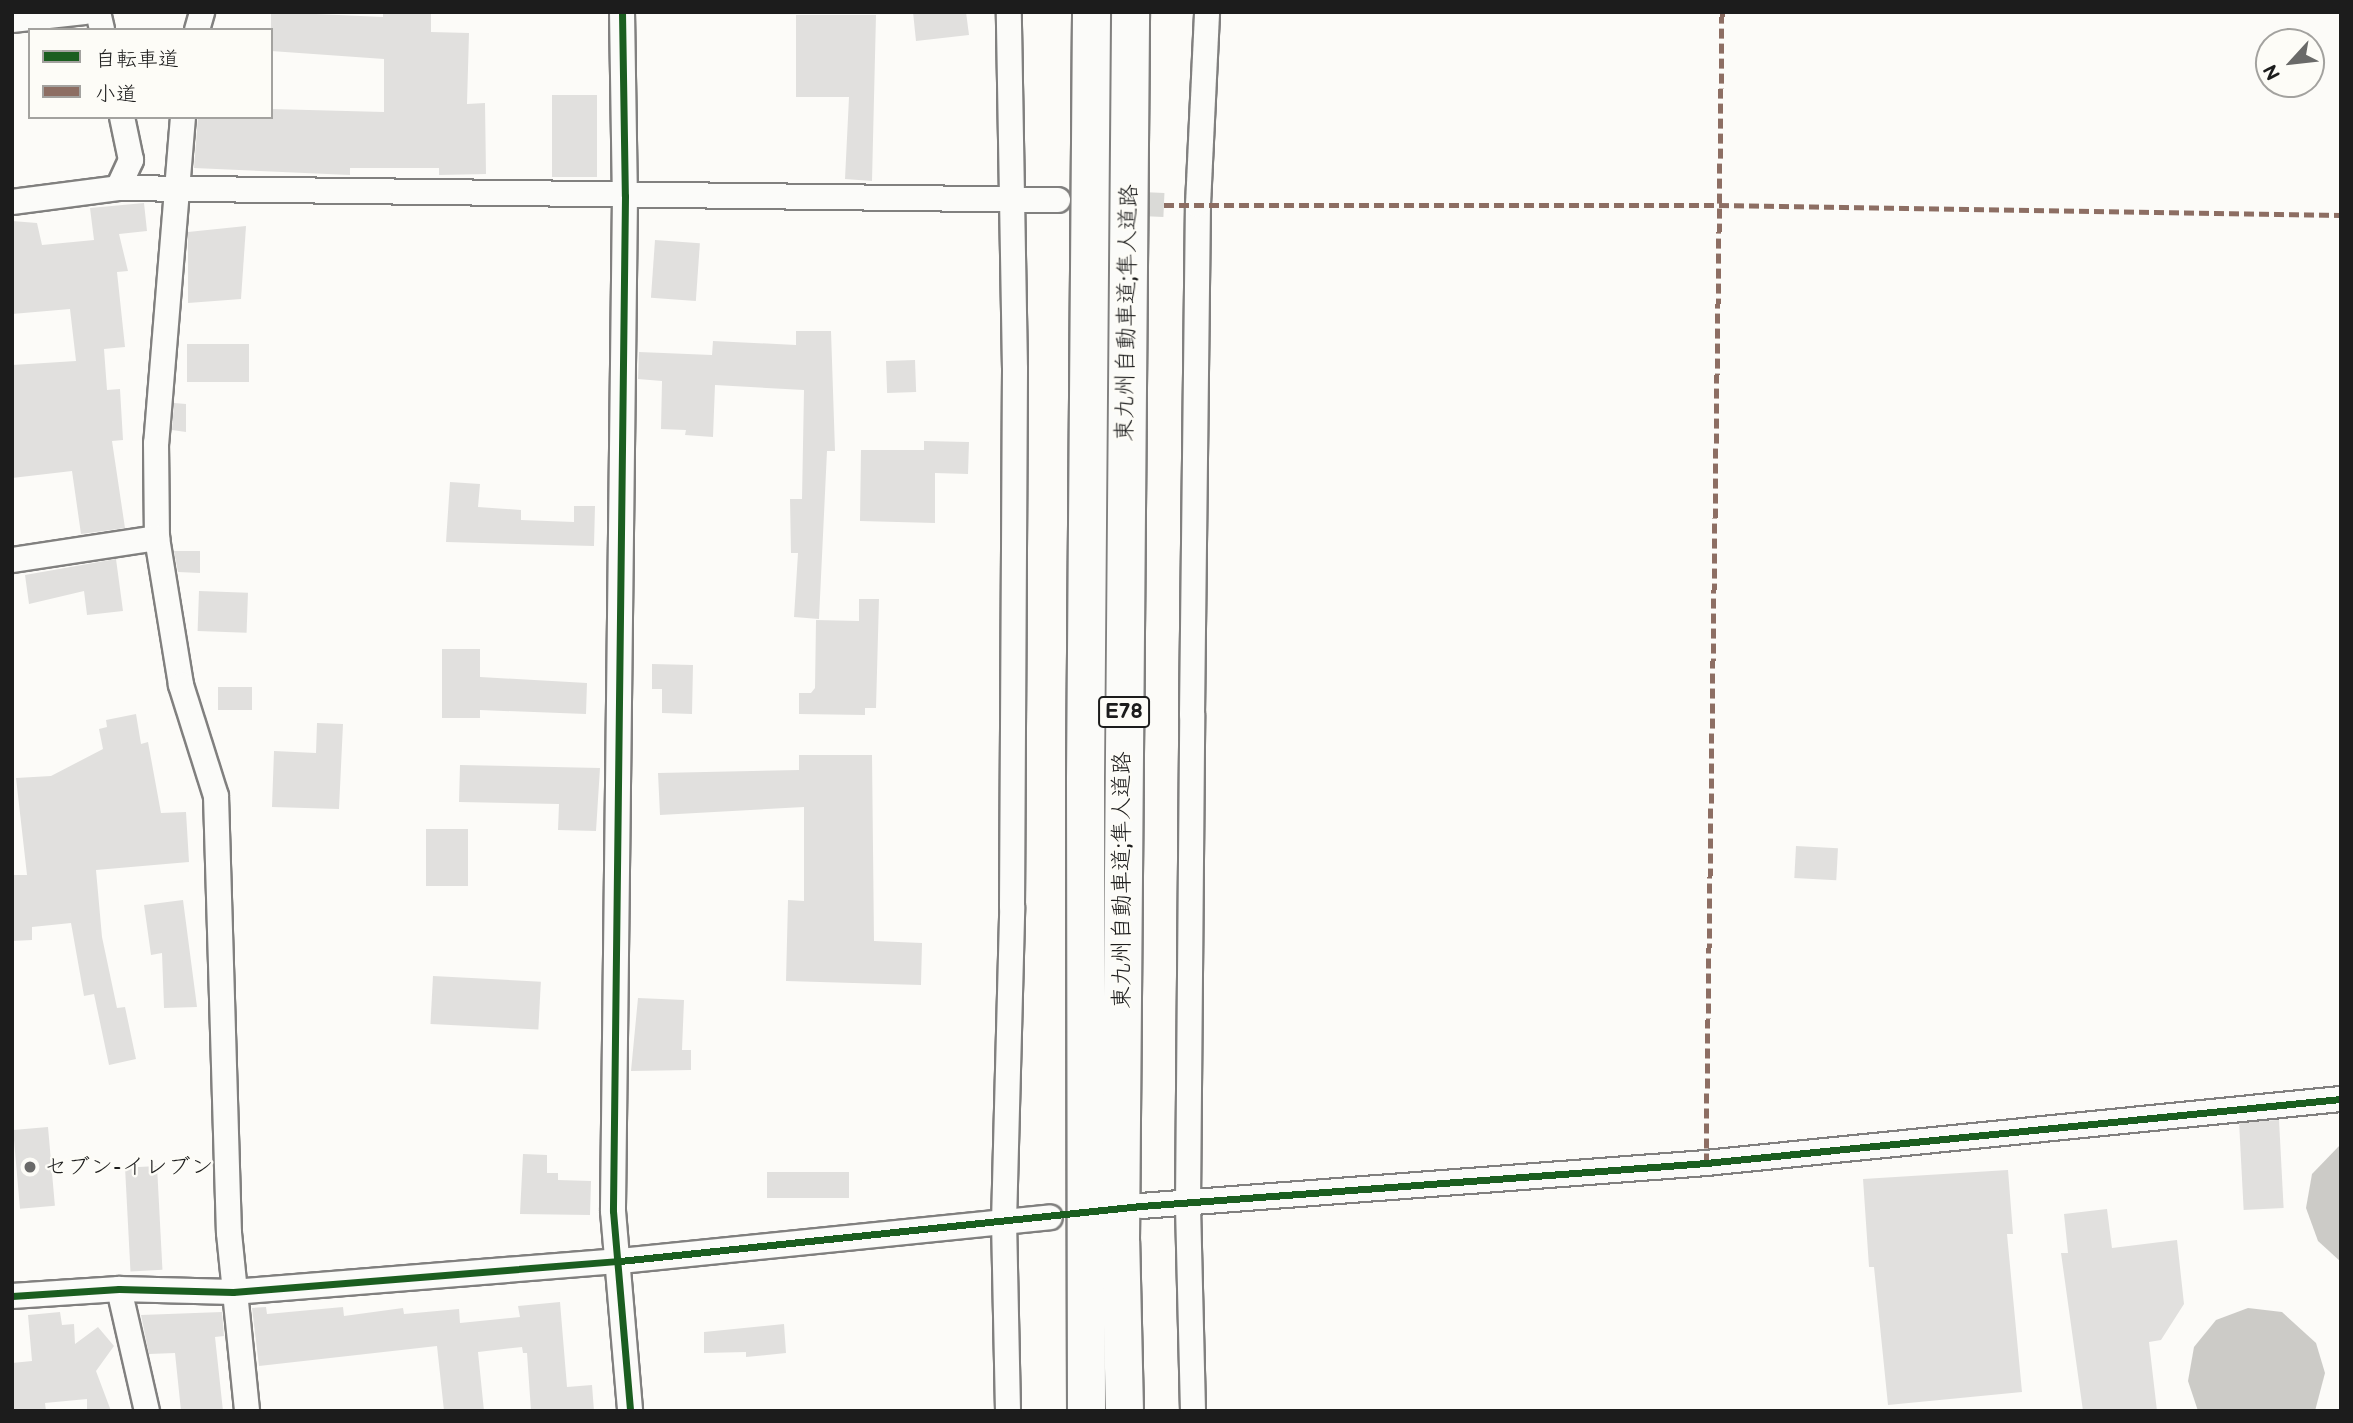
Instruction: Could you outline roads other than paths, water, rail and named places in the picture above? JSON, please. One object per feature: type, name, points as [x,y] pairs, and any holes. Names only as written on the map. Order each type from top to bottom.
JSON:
[{"type":"highway","name":"東九州自動車道;隼人道路","points":[[1086,1411],[1084,779],[1091,12]]},
{"type":"highway","name":"東九州自動車道;隼人道路","points":[[1124,1411],[1120,1227],[1130,12]]},
{"type":"street","points":[[12,20],[85,12]]},
{"type":"street","points":[[622,12],[625,196],[613,1211],[620,1261],[629,1411]]},
{"type":"street","points":[[1008,1411],[1004,1223],[1012,907],[1013,199],[1009,12]]},
{"type":"street","points":[[1193,1411],[1188,1204],[1198,205],[1207,12]]},
{"type":"street","points":[[118,188],[131,160],[122,119]]},
{"type":"street","points":[[183,119],[156,443],[157,538],[181,685],[216,796],[233,1292],[247,1411]]},
{"type":"street","points":[[12,202],[118,188],[1058,200]]},
{"type":"street","points":[[12,560],[157,538]]},
{"type":"street","points":[[1140,1206],[1706,1163],[2341,1099]]},
{"type":"street","points":[[12,1296],[119,1290],[233,1292],[620,1261],[1049,1217]]},
{"type":"street","points":[[119,1290],[147,1411]]},
{"type":"tunnel","points":[[1074,201],[1164,205]]},
{"type":"place","name":"セブン-イレブン","points":[[30,1167]]}]
